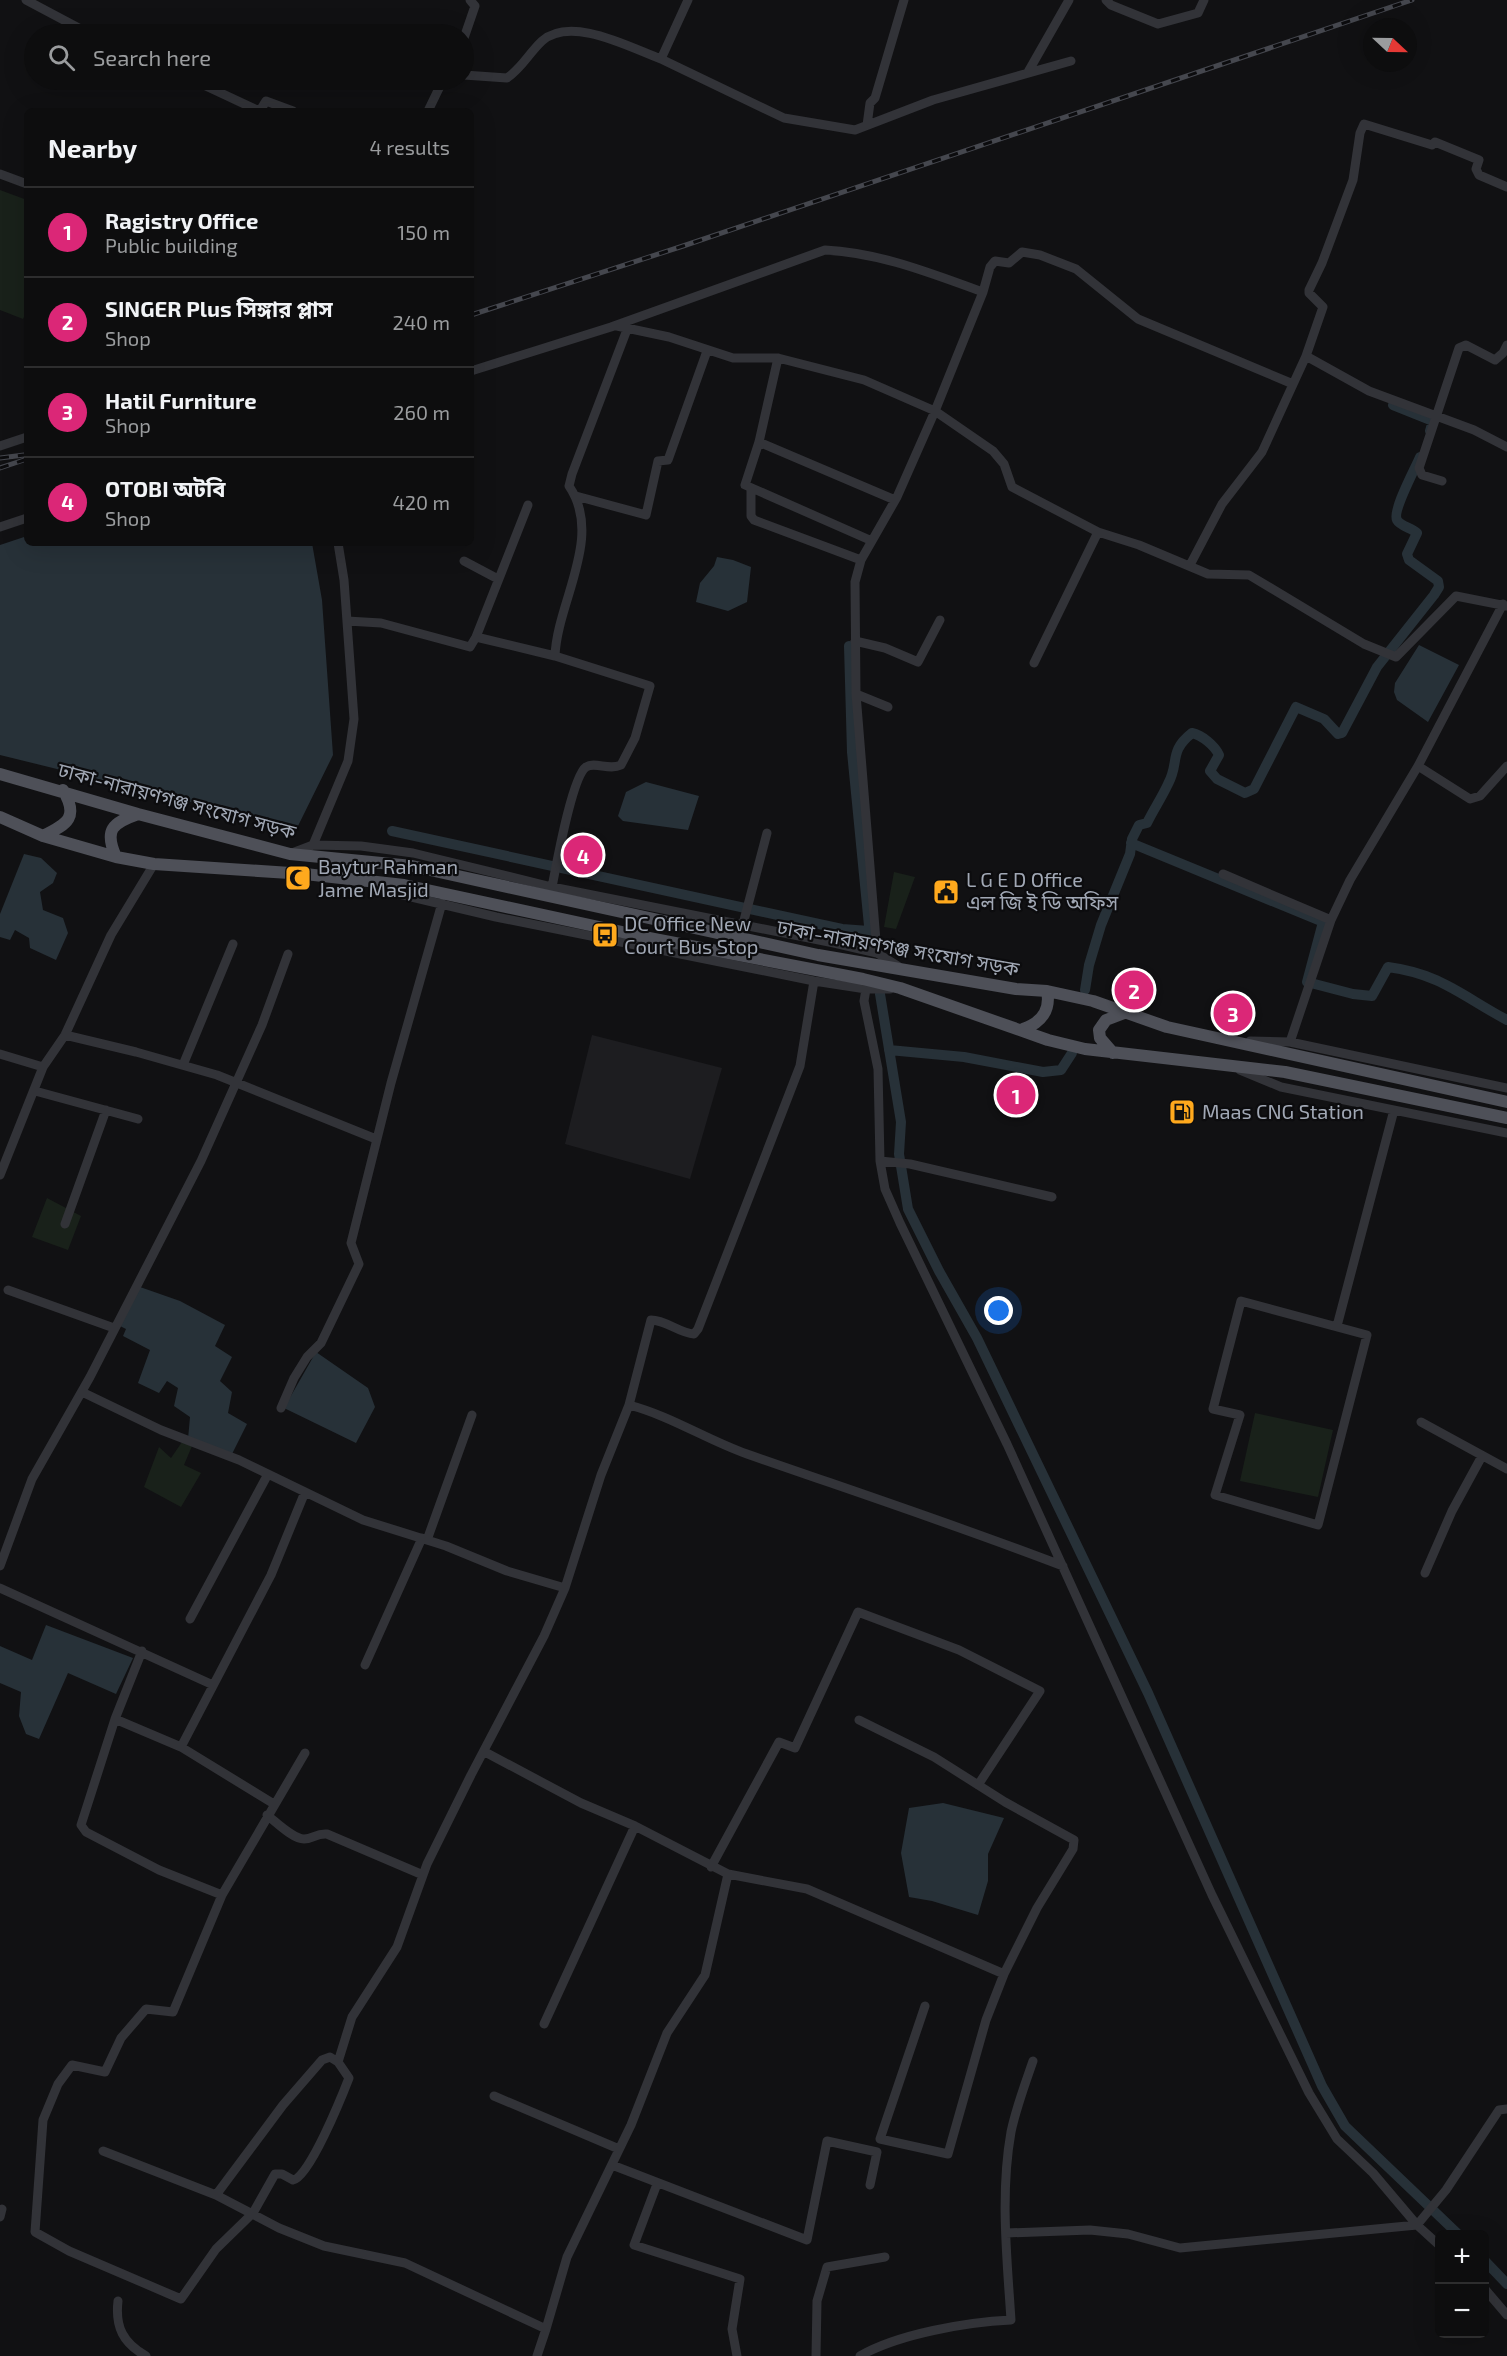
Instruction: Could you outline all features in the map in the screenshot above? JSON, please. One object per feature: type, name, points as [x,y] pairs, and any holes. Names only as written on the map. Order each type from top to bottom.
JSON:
[{"type":"main road","name":"ঢাকা-নারায়ণগঞ্জ সংযোগ সড়ক","points":[[0,774],[63,790],[138,814],[290,854],[412,866],[751,942],[906,971],[1047,991],[1127,1012],[1167,1027],[1507,1102]]},
{"type":"main road","points":[[44,836],[65,825],[69,817],[70,802],[63,790]]},
{"type":"main road","points":[[116,857],[110,841],[111,831],[120,821],[138,814]]},
{"type":"main road","name":"ঢাকা-নারায়ণগঞ্জ সংযোগ সড়ক","points":[[0,817],[44,836],[116,857],[154,864],[362,879],[445,893],[638,936],[863,978],[1023,1029],[1048,1040],[1113,1053],[1161,1056],[1285,1072],[1507,1118]]},
{"type":"main road","points":[[1023,1029],[1033,1026],[1044,1016],[1048,1003],[1047,991]]},
{"type":"main road","points":[[1113,1053],[1100,1038],[1099,1030],[1106,1020],[1127,1012]]},
{"type":"street","points":[[26,0],[71,24]]},
{"type":"street","points":[[469,24],[475,6],[470,0]]},
{"type":"street","points":[[661,58],[688,0]]},
{"type":"street","points":[[867,125],[870,103],[875,98],[904,0]]},
{"type":"street","points":[[1028,72],[1069,0]]},
{"type":"street","points":[[1106,0],[1111,5],[1162,24],[1198,13],[1204,0]]},
{"type":"street","points":[[474,76],[507,78],[519,69],[543,40],[573,30],[623,44],[661,58],[784,118],[855,130],[933,100],[1071,61]]},
{"type":"street","points":[[215,90],[254,108]]},
{"type":"street","points":[[429,108],[438,90]]},
{"type":"street","points":[[260,108],[266,101],[285,108]]},
{"type":"street","points":[[1190,565],[1222,504],[1262,452],[1306,356],[1323,307],[1309,293],[1309,290],[1322,263],[1353,180],[1360,133],[1364,124],[1432,145],[1435,142],[1458,150],[1479,160],[1476,172],[1479,175],[1507,187]]},
{"type":"street","points":[[0,174],[24,183]]},
{"type":"street","points":[[474,370],[611,327],[825,250],[861,252],[899,261],[983,292]]},
{"type":"street","points":[[877,953],[855,694],[855,582],[861,560],[895,500],[935,411],[983,292],[990,267],[995,261],[1010,263],[1022,252],[1040,255],[1076,269],[1138,319],[1293,384]]},
{"type":"street","points":[[611,327],[628,327],[669,337],[733,358],[778,358],[864,380],[935,411],[993,451],[1004,464],[1012,487],[1098,532],[1139,545],[1214,575],[1249,575],[1396,657],[1456,596],[1505,605],[1418,766],[1372,840],[1331,920],[1290,1042]]},
{"type":"street","points":[[555,656],[556,635],[578,566],[582,535],[576,496],[569,486],[628,327]]},
{"type":"street","points":[[1442,481],[1419,472],[1459,348],[1466,345],[1495,360],[1503,353],[1507,345]]},
{"type":"street","points":[[576,496],[646,515],[658,461],[668,460],[707,351]]},
{"type":"street","points":[[1306,356],[1370,391],[1474,430],[1507,447]]},
{"type":"street","points":[[778,358],[759,442],[744,481],[751,490],[872,541]]},
{"type":"street","points":[[0,446],[24,438]]},
{"type":"street","points":[[759,442],[895,500]]},
{"type":"street","points":[[751,490],[751,516],[754,520],[861,560]]},
{"type":"street","points":[[347,621],[381,623],[467,647],[472,646],[528,505]]},
{"type":"street","points":[[0,527],[24,519]]},
{"type":"street","points":[[1034,663],[1098,532]]},
{"type":"street","points":[[313,845],[348,761],[354,719],[347,621],[338,546]]},
{"type":"street","points":[[464,561],[498,579]]},
{"type":"street","points":[[855,641],[885,648],[918,662],[940,620]]},
{"type":"street","points":[[476,637],[555,656],[650,686],[634,738],[621,765],[613,769],[592,764],[584,768],[580,776],[567,815],[552,887]]},
{"type":"street","points":[[855,694],[888,707]]},
{"type":"street","points":[[1418,766],[1470,799],[1480,796],[1507,766]]},
{"type":"street","points":[[744,921],[767,833]]},
{"type":"street","points":[[290,854],[313,845],[360,846],[414,853],[552,887],[744,921],[877,953],[906,971]]},
{"type":"street","points":[[0,1175],[44,1067],[65,1035],[111,935],[154,864]]},
{"type":"street","points":[[1224,874],[1331,920]]},
{"type":"street","points":[[362,879],[382,890],[496,917],[814,981],[866,989],[900,988]]},
{"type":"street","points":[[281,1407],[294,1378],[307,1357],[321,1343],[359,1264],[351,1243],[376,1139],[442,903]]},
{"type":"street","points":[[183,1065],[233,944]]},
{"type":"street","points":[[0,1566],[32,1479],[82,1392],[142,1273],[171,1225],[237,1084],[288,954]]},
{"type":"street","points":[[338,2062],[352,2017],[397,1947],[423,1875],[471,1775],[544,1636],[565,1588],[601,1474],[629,1405],[651,1320],[657,1320],[687,1334],[694,1334],[698,1329],[800,1066],[814,981]]},
{"type":"street","points":[[866,989],[864,1001],[878,1070],[885,1189],[900,1223],[1063,1566],[1212,1894],[1309,2093],[1337,2139],[1373,2173],[1417,2225],[1435,2241]]},
{"type":"street","points":[[65,1035],[183,1065],[376,1139]]},
{"type":"street","points":[[1233,1041],[1290,1042],[1507,1088]]},
{"type":"street","points":[[0,1054],[44,1067]]},
{"type":"street","points":[[1227,1065],[1281,1087],[1507,1133]]},
{"type":"street","points":[[35,1091],[138,1119]]},
{"type":"street","points":[[65,1224],[106,1110]]},
{"type":"street","points":[[1337,1326],[1394,1110]]},
{"type":"street","points":[[882,1161],[910,1164],[1052,1197]]},
{"type":"street","points":[[8,1290],[114,1328]]},
{"type":"street","points":[[1241,1301],[1337,1326],[1367,1335],[1318,1525],[1215,1495],[1240,1415],[1213,1409],[1241,1301]]},
{"type":"street","points":[[82,1392],[161,1430],[268,1474],[363,1520],[424,1539],[507,1571],[565,1588]]},
{"type":"street","points":[[629,1405],[656,1412],[744,1453],[953,1524],[1063,1566]]},
{"type":"street","points":[[365,1665],[424,1539],[472,1415]]},
{"type":"street","points":[[1422,1422],[1507,1469]]},
{"type":"street","points":[[1425,1573],[1452,1511],[1482,1456]]},
{"type":"street","points":[[190,1619],[268,1474]]},
{"type":"street","points":[[181,1747],[271,1575],[305,1492]]},
{"type":"street","points":[[0,1588],[213,1685]]},
{"type":"street","points":[[711,1868],[779,1742],[795,1748],[858,1612],[959,1650],[1040,1691],[978,1785]]},
{"type":"street","points":[[142,1651],[115,1719],[81,1825],[86,1832],[159,1870],[222,1894]]},
{"type":"street","points":[[115,1719],[181,1747],[274,1804]]},
{"type":"street","points":[[859,1720],[934,1757],[1074,1840],[1073,1849],[1038,1908],[1004,1974],[986,2020],[948,2154],[880,2139],[925,2006]]},
{"type":"street","points":[[485,1752],[581,1803],[635,1826],[711,1868],[728,1874],[807,1888],[1004,1974]]},
{"type":"street","points":[[216,2195],[284,2105],[322,2060],[330,2057],[338,2062],[349,2078],[321,2140],[296,2180],[282,2174],[275,2174],[253,2213],[216,2250],[181,2299],[69,2251],[35,2232],[43,2120],[58,2084],[72,2065],[105,2072],[121,2038],[146,2009],[173,2012],[222,1894],[304,1753]]},
{"type":"street","points":[[267,1815],[300,1839],[307,1839],[317,1833],[327,1834],[423,1875]]},
{"type":"street","points":[[544,2024],[635,1826]]},
{"type":"street","points":[[537,2356],[567,2257],[612,2165],[667,2033],[705,1975],[728,1874]]},
{"type":"street","points":[[860,2356],[876,2347],[975,2322],[1011,2320],[1006,2233],[1006,2173],[1011,2131],[1033,2061]]},
{"type":"street","points":[[494,2096],[619,2149]]},
{"type":"street","points":[[1006,2233],[1090,2230],[1128,2234],[1180,2248],[1417,2225],[1446,2190],[1499,2110],[1507,2109]]},
{"type":"street","points":[[612,2165],[807,2240],[827,2141],[877,2152],[870,2185]]},
{"type":"street","points":[[104,2151],[216,2195],[324,2246],[405,2263],[546,2329]]},
{"type":"street","points":[[657,2184],[634,2245],[740,2279],[732,2329],[737,2356]]},
{"type":"street","points":[[816,2356],[817,2301],[827,2267],[885,2257]]},
{"type":"street","points":[[1489,2294],[1507,2315]]},
{"type":"street","points":[[118,2301],[116,2320],[123,2336],[137,2351],[146,2356]]},
{"type":"shaded area","points":[[0,190],[24,199],[24,317],[23,319],[0,310]]},
{"type":"shaded area","points":[[24,537],[24,546],[313,546],[322,600],[333,755],[297,828],[0,755],[0,545]]},
{"type":"shaded area","points":[[717,557],[751,567],[747,602],[728,611],[696,602],[700,583],[714,566]]},
{"type":"shaded area","points":[[1419,645],[1459,665],[1428,722],[1397,700],[1394,692],[1395,683]]},
{"type":"shaded area","points":[[646,782],[699,796],[688,830],[623,821],[618,816],[626,792]]},
{"type":"shaded area","points":[[24,854],[41,858],[57,873],[53,883],[40,892],[43,910],[63,918],[68,933],[56,960],[30,948],[29,938],[15,930],[10,940],[0,937],[0,914]]},
{"type":"shaded area","points":[[894,872],[915,877],[896,929],[884,927]]},
{"type":"shaded area","points":[[592,1035],[722,1068],[690,1179],[565,1144]]},
{"type":"shaded area","points":[[47,1198],[81,1216],[68,1250],[32,1237]]},
{"type":"shaded area","points":[[140,1287],[180,1301],[225,1325],[215,1346],[232,1357],[220,1381],[232,1392],[228,1413],[247,1424],[232,1454],[188,1439],[190,1417],[174,1406],[178,1388],[167,1381],[159,1393],[138,1383],[150,1350],[123,1336],[126,1329],[118,1325]]},
{"type":"shaded area","points":[[316,1352],[368,1388],[375,1407],[356,1443],[284,1408]]},
{"type":"shaded area","points":[[1255,1413],[1333,1430],[1318,1497],[1240,1481]]},
{"type":"shaded area","points":[[182,1442],[192,1446],[184,1465],[201,1473],[181,1507],[144,1487],[159,1447],[171,1458]]},
{"type":"shaded area","points":[[46,1625],[133,1658],[116,1694],[68,1673],[39,1739],[26,1734],[19,1716],[21,1692],[0,1683],[0,1646],[32,1660]]},
{"type":"shaded area","points":[[943,1803],[1004,1818],[988,1854],[988,1881],[978,1915],[932,1901],[909,1897],[901,1853],[909,1808]]},
{"type":"waterway","points":[[1393,405],[1433,421],[1430,431]]},
{"type":"waterway","points":[[1085,990],[1089,965],[1101,925],[1130,854],[1132,839],[1139,825],[1147,823],[1163,794],[1171,776],[1177,752],[1185,740],[1192,733],[1196,734],[1214,748],[1219,755],[1210,771],[1217,779],[1245,793],[1254,789],[1296,707],[1324,719],[1338,734],[1342,733],[1377,667],[1434,595],[1439,587],[1438,581],[1409,560],[1407,554],[1417,533],[1399,522],[1396,515],[1420,457]]},
{"type":"waterway","points":[[849,646],[852,752],[871,946]]},
{"type":"waterway","points":[[392,831],[842,929],[869,931]]},
{"type":"waterway","points":[[1131,843],[1323,922],[1307,982],[1353,994],[1372,996],[1388,967],[1406,970],[1451,987],[1507,1020]]},
{"type":"waterway","points":[[880,994],[901,1122],[899,1154],[908,1209],[939,1271],[977,1338],[1148,1693],[1322,2086],[1345,2126],[1454,2230]]},
{"type":"waterway","points":[[889,1050],[964,1057],[1043,1072],[1061,1070],[1072,1053]]},
{"type":"waterway","points":[[1489,2265],[1507,2284]]},
{"type":"railway","points":[[474,314],[683,246],[1412,0]]},
{"type":"railway","points":[[0,458],[24,455]]},
{"type":"railway","points":[[0,468],[24,460]]},
{"type":"place","name":"OTOBI অটবি","points":[[583,855]]},
{"type":"place","name":"Baytur Rahman Jame Masjid","points":[[298,878]]},
{"type":"place","name":"L G E D Office এল জি ই ডি অফিস","points":[[946,892]]},
{"type":"place","name":"DC Office New Court Bus Stop","points":[[605,935]]},
{"type":"place","name":"SINGER Plus সিঙ্গার প্লাস","points":[[1134,990]]},
{"type":"place","name":"Hatil Furniture","points":[[1233,1013]]},
{"type":"place","name":"Ragistry Office","points":[[1016,1095]]},
{"type":"place","name":"Maas CNG Station","points":[[1182,1112]]}]
